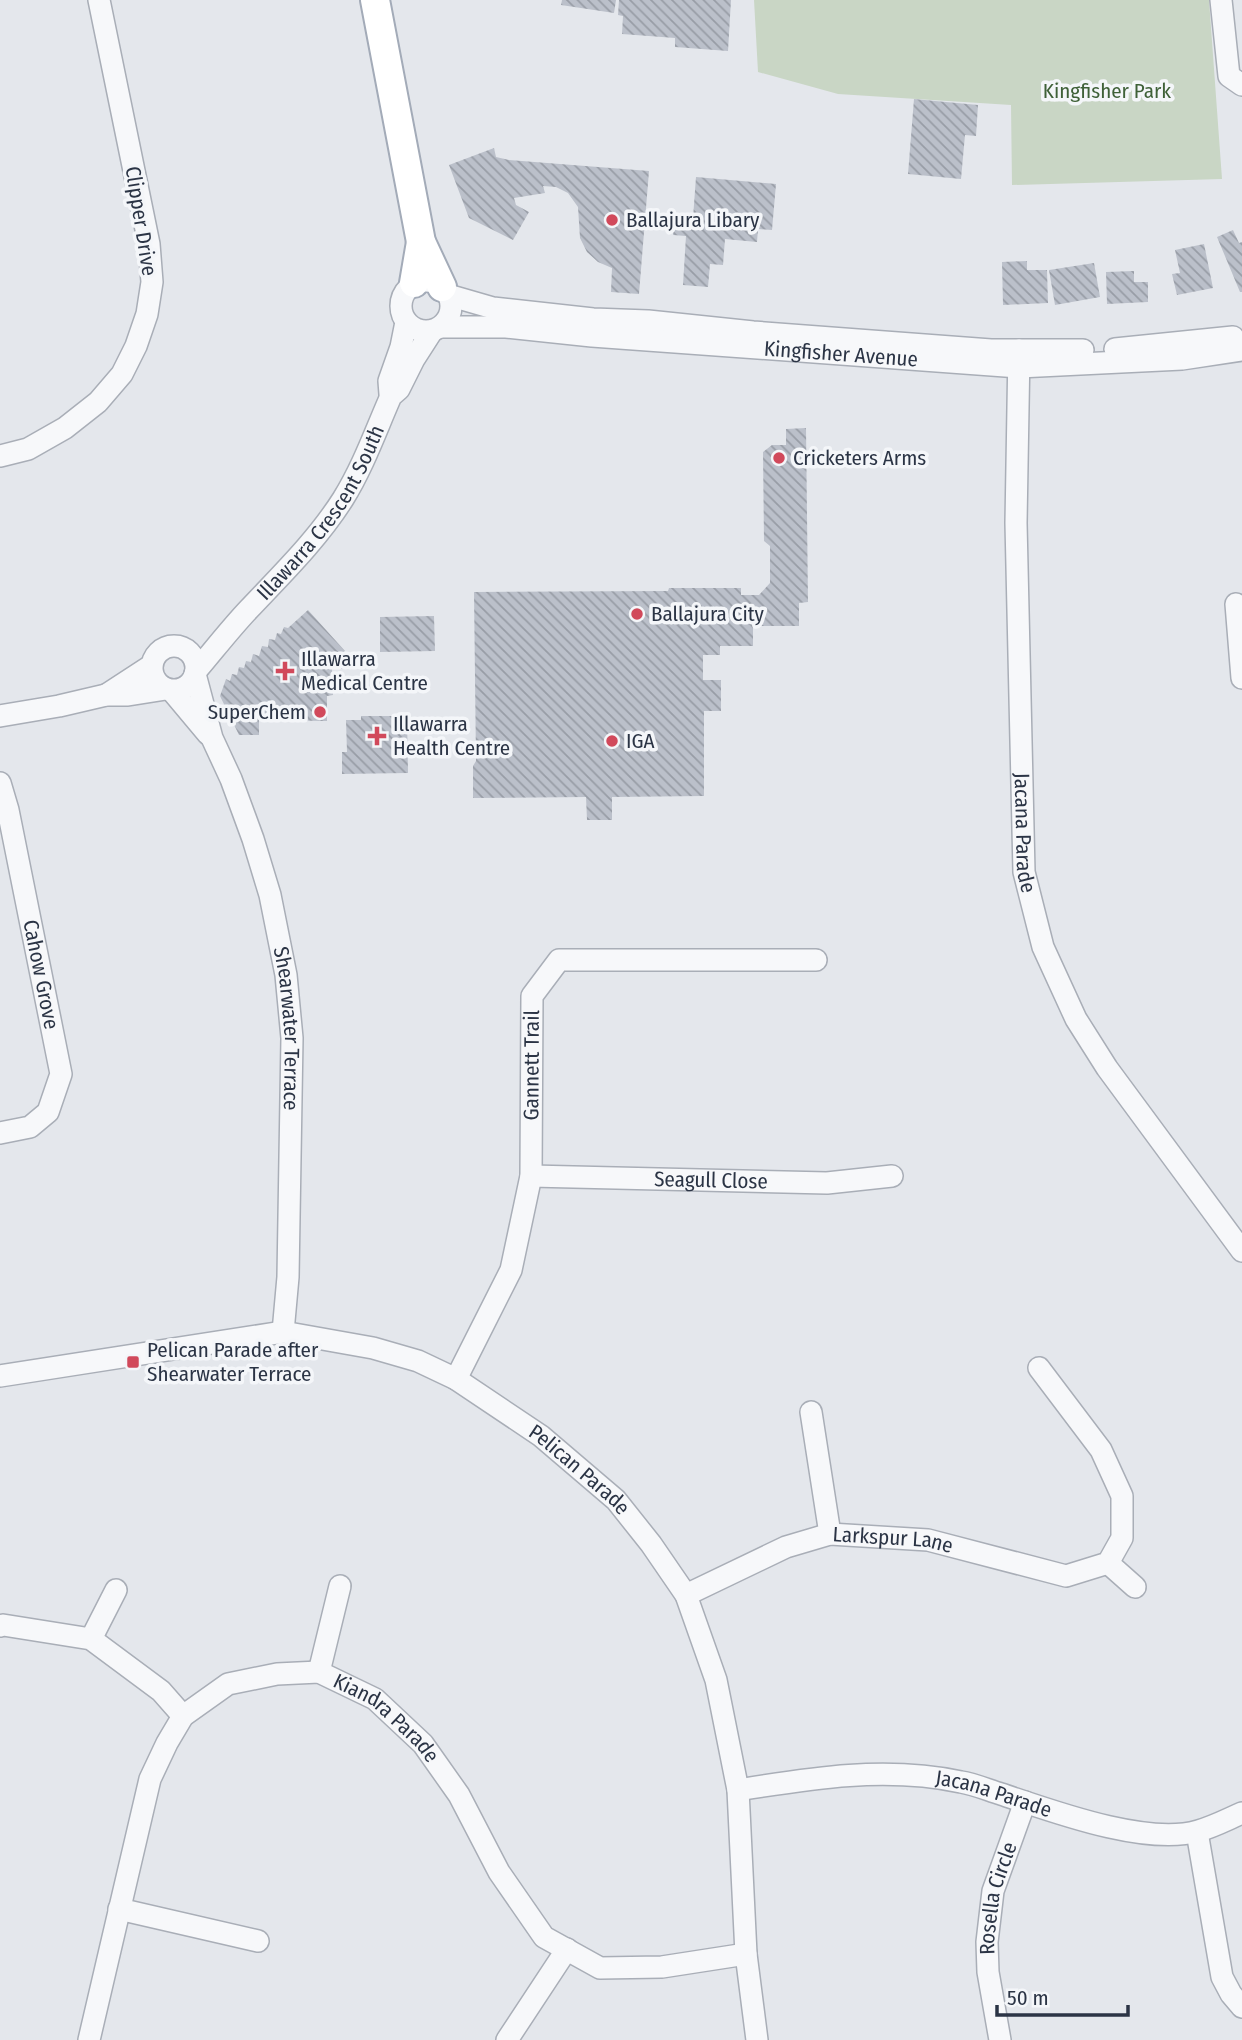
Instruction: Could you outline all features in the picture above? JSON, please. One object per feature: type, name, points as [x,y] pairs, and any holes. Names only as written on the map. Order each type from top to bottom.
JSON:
[{"type":"main road","points":[[375,0],[421,242],[445,291]]},
{"type":"main road","points":[[414,284],[421,242]]},
{"type":"street","name":"Clipper Drive","points":[[0,456],[28,449],[65,428],[98,402],[122,374],[136,346],[147,314],[152,282],[149,244],[99,0]]},
{"type":"street","points":[[1221,0],[1229,76],[1242,85]]},
{"type":"street","points":[[433,282],[445,291],[451,309],[446,322],[436,329],[422,331],[406,322],[400,309],[401,301],[408,288],[414,284],[433,282]]},
{"type":"street","name":"Kingfisher Avenue","points":[[445,291],[494,308],[1019,358],[1242,336]]},
{"type":"street","name":"Illawarra Crescent South","points":[[391,396],[388,381],[401,347],[406,322]]},
{"type":"street","name":"Kingfisher Avenue","points":[[436,329],[506,327],[752,348],[1019,358],[1182,359],[1242,350]]},
{"type":"street","name":"Illawarra Crescent South","points":[[196,672],[239,620],[314,539],[343,498],[360,467],[391,396],[399,389],[414,359],[436,329]]},
{"type":"street","name":"Jacana Parade","points":[[1019,358],[1016,523],[1024,873],[1033,911],[1043,947],[1076,1019],[1107,1069],[1242,1251]]},
{"type":"street","points":[[1236,604],[1242,678]]},
{"type":"street","name":"Illawarra Crescent South","points":[[185,649],[239,620]]},
{"type":"street","points":[[0,716],[106,695],[182,689],[191,683],[196,672],[194,658],[185,649],[173,646],[161,650],[153,659],[152,666],[158,684],[169,690]]},
{"type":"street","points":[[106,695],[152,666]]},
{"type":"street","name":"Shearwater Terrace","points":[[196,672],[212,738],[253,839],[270,895],[286,975],[292,1038],[288,1277],[283,1332]]},
{"type":"street","name":"Shearwater Terrace","points":[[169,690],[212,738]]},
{"type":"street","name":"Cahow Grove","points":[[0,783],[8,810],[61,1074],[48,1111],[30,1127],[0,1133]]},
{"type":"street","name":"Gannett Trail","points":[[456,1379],[511,1270],[531,1176],[532,996],[559,960],[816,960]]},
{"type":"street","name":"Seagull Close","points":[[531,1176],[827,1183],[892,1175]]},
{"type":"street","name":"Pelican Parade","points":[[0,1376],[283,1332],[373,1348],[418,1361],[456,1379],[541,1436],[616,1500],[686,1595],[716,1679],[738,1790],[746,1954],[757,2040]]},
{"type":"street","points":[[1039,1368],[1101,1450],[1122,1496],[1122,1538],[1108,1563],[1135,1587]]},
{"type":"street","points":[[811,1412],[830,1534]]},
{"type":"street","name":"Larkspur Lane","points":[[686,1595],[786,1547],[830,1534],[928,1540],[1066,1576],[1108,1563]]},
{"type":"street","points":[[319,1672],[340,1586]]},
{"type":"street","points":[[91,1639],[116,1590]]},
{"type":"street","points":[[0,1626],[91,1639],[161,1691],[183,1716]]},
{"type":"street","name":"Kiandra Parade","points":[[89,2040],[149,1779],[167,1743],[183,1716],[228,1684],[277,1674],[319,1672],[375,1699],[423,1744],[458,1795],[499,1872],[544,1937],[600,1968],[662,1967],[746,1954]]},
{"type":"street","name":"Jacana Parade","points":[[738,1790],[819,1777],[875,1774],[923,1776],[962,1782],[1119,1829],[1145,1834],[1197,1832],[1242,1813]]},
{"type":"street","name":"Rosella Circle","points":[[1000,2040],[988,1972],[987,1942],[993,1891],[1025,1802]]},
{"type":"street","points":[[1197,1832],[1222,1977],[1242,2007]]},
{"type":"street","points":[[118,1909],[258,1941]]},
{"type":"street","points":[[507,2040],[567,1949]]},
{"type":"green space","name":"Kingfisher Park","points":[[754,0],[1209,0],[1222,179],[1012,185],[1011,105],[838,94],[758,72]]},
{"type":"building","points":[[562,0],[616,0],[614,13],[561,5]]},
{"type":"building","points":[[619,0],[731,0],[728,51],[675,47],[675,38],[622,34],[623,16],[618,15]]},
{"type":"building","points":[[914,99],[978,105],[976,136],[965,135],[961,179],[908,174]]},
{"type":"building","name":"Ballajura Libary","points":[[494,148],[496,157],[509,160],[649,171],[639,294],[611,292],[612,268],[598,262],[587,252],[580,238],[578,207],[568,193],[556,187],[543,186],[545,193],[514,198],[516,205],[529,212],[513,240],[469,218],[449,165]]},
{"type":"building","points":[[696,177],[776,184],[772,230],[758,229],[757,242],[725,239],[723,265],[710,264],[708,287],[683,285],[686,236],[673,235],[675,217],[693,218]]},
{"type":"building","points":[[1233,230],[1239,243],[1242,242],[1242,292],[1217,237]]},
{"type":"building","points":[[1204,244],[1213,288],[1177,295],[1172,274],[1180,273],[1175,250]]},
{"type":"building","points":[[1027,261],[1027,270],[1047,270],[1048,303],[1003,305],[1002,262]]},
{"type":"building","points":[[1094,263],[1100,297],[1055,305],[1049,270]]},
{"type":"building","points":[[1134,271],[1134,282],[1148,282],[1148,302],[1107,304],[1106,272]]},
{"type":"building","name":"Ballajura City","points":[[806,428],[808,602],[799,603],[799,626],[753,626],[753,646],[720,646],[720,655],[703,655],[703,680],[721,680],[721,711],[704,711],[704,796],[612,797],[612,820],[587,820],[586,797],[473,798],[473,766],[476,761],[474,592],[741,588],[741,595],[759,595],[770,583],[770,546],[764,541],[763,452],[772,445],[786,445],[786,429]]},
{"type":"building","name":"Illawarra Medical Centre","points":[[308,610],[345,651],[339,657],[343,662],[343,669],[332,669],[333,695],[327,696],[327,721],[259,720],[259,735],[239,735],[220,696],[226,679],[230,681],[232,674],[237,675],[239,667],[244,668],[246,661],[251,662],[253,654],[259,656],[262,646],[268,647],[269,639],[275,640],[277,633],[281,634],[284,627],[288,628]]},
{"type":"building","points":[[434,616],[435,651],[380,652],[380,617]]},
{"type":"building","name":"Illawarra Health Centre","points":[[361,716],[407,716],[408,773],[342,774],[342,752],[347,752],[346,720],[361,720]]},
{"type":"place","name":"Ballajura Libary","points":[[612,220]]},
{"type":"place","name":"Cricketers Arms","points":[[779,458]]},
{"type":"place","name":"Ballajura City","points":[[637,614]]},
{"type":"place","name":"Illawarra Medical Centre","points":[[285,671]]},
{"type":"place","name":"SuperChem","points":[[320,712]]},
{"type":"place","name":"Illawarra Health Centre","points":[[377,736]]},
{"type":"place","name":"IGA","points":[[612,741]]},
{"type":"place","name":"Pelican Parade after Shearwater Terrace","points":[[133,1362]]}]
